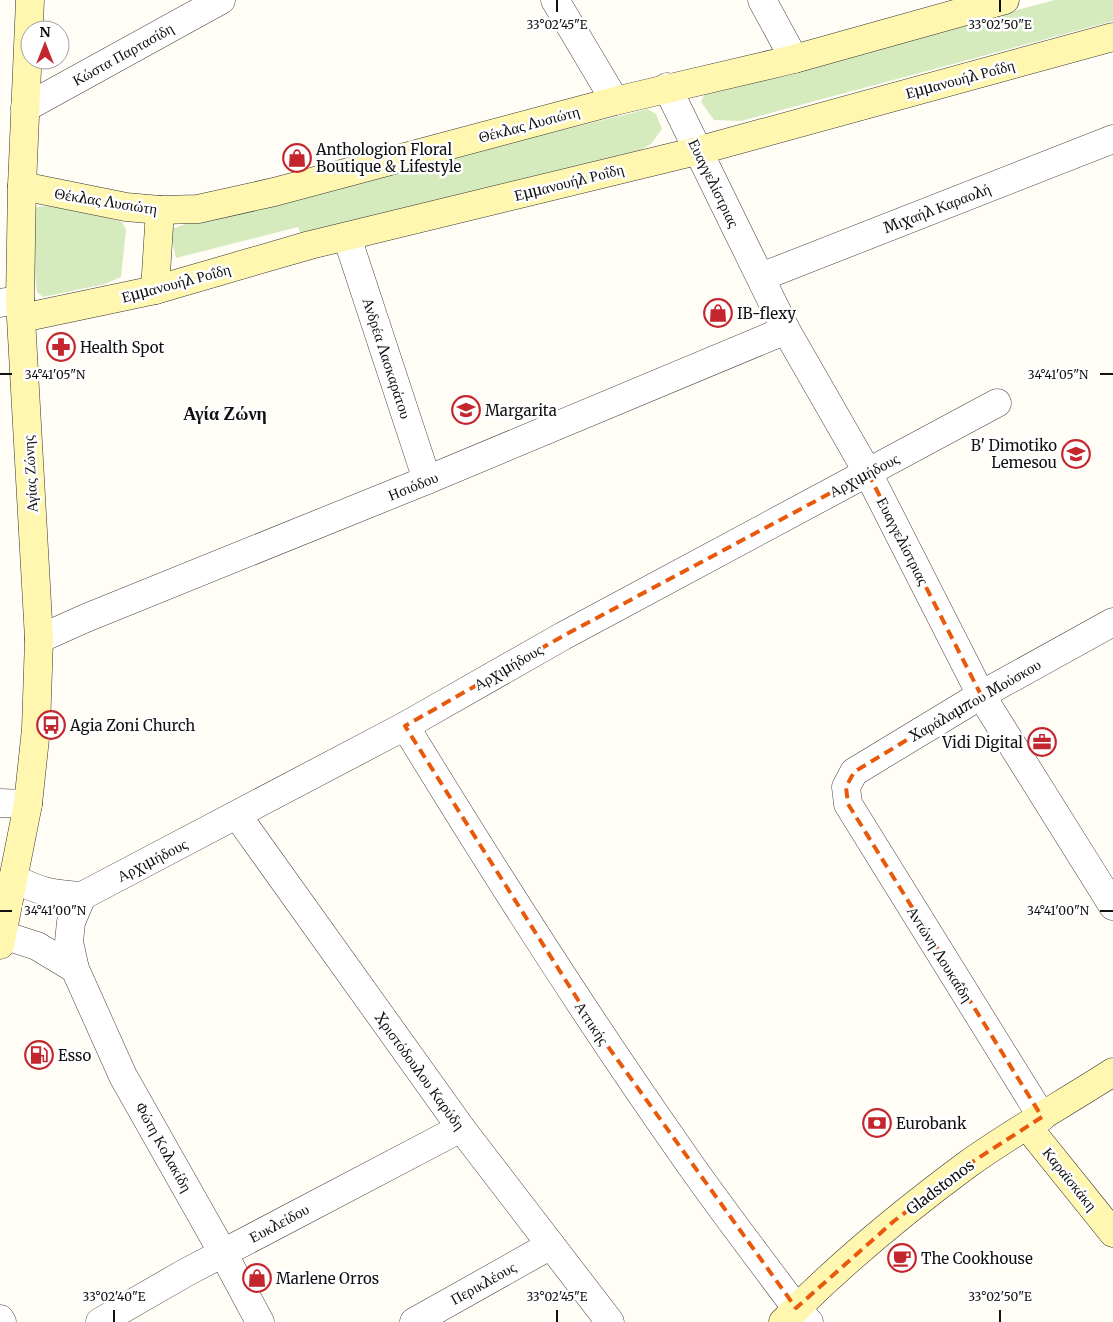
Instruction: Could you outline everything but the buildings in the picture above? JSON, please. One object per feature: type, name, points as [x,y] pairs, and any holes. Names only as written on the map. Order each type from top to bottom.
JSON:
[{"type":"street","name":"Αγίας Ζώνης","points":[[1,940],[28,804],[36,729],[39,639],[14,307],[22,186],[30,0]]},
{"type":"street","name":"Κώστα Παρτασίδη","points":[[25,108],[221,0]]},
{"type":"street","points":[[555,0],[615,101]]},
{"type":"street","points":[[762,0],[794,59]]},
{"type":"street","name":"Θέκλας Λυσιώτη","points":[[22,186],[109,204],[160,210],[198,209],[274,192],[615,101],[794,59],[1004,0]]},
{"type":"street","name":"Εμμανουήλ Ροΐδη","points":[[14,307],[77,308],[155,290],[310,245],[697,151],[1113,37]]},
{"type":"street","name":"Ευαγγελίστριας","points":[[668,88],[697,151],[786,330],[868,473],[982,695],[1113,906]]},
{"type":"street","name":"Μιχαήλ Καραολή","points":[[761,277],[1113,139]]},
{"type":"street","points":[[155,290],[160,210]]},
{"type":"street","name":"Ανδρέα Λασκαράτου","points":[[346,236],[427,480]]},
{"type":"street","name":"Ησιόδου","points":[[39,639],[786,330]]},
{"type":"street","name":"Αρχιμήδους","points":[[82,896],[405,726],[562,636],[997,403]]},
{"type":"street","name":"Χαράλαμπου Μούσκου","points":[[846,787],[854,772],[982,695],[1113,622]]},
{"type":"street","name":"Αττικής","points":[[405,726],[538,941],[604,1041],[796,1317]]},
{"type":"street","name":"Αντώνη Λουκαΐδη","points":[[846,787],[848,804],[1035,1122]]},
{"type":"street","points":[[0,803],[28,804]]},
{"type":"street","name":"Χριστόδουλου Καρύδη","points":[[237,815],[461,1128],[610,1322]]},
{"type":"street","points":[[13,878],[51,894],[82,896]]},
{"type":"street","name":"Φώτη Κολακίδη","points":[[82,896],[71,922],[69,942],[75,969],[124,1076],[260,1322]]},
{"type":"street","points":[[1,940],[37,946],[75,969]]},
{"type":"street","name":"Gladstonos","points":[[796,1317],[842,1266],[894,1221],[969,1164],[1113,1072]]},
{"type":"street","name":"Καραϊσκάκη","points":[[1035,1122],[1113,1233]]},
{"type":"street","name":"Ευκλείδου","points":[[100,1322],[185,1273],[461,1128]]},
{"type":"street","name":"Περικλέους","points":[[414,1322],[551,1245]]},
{"type":"highlighted area","points":[[868,473],[981,695],[854,772],[846,787],[848,804],[1042,1117],[969,1164],[894,1221],[796,1308],[604,1041],[405,726],[563,636]]},
{"type":"green space","points":[[1055,0],[1113,0],[1113,21],[741,121],[714,120],[701,102],[705,93]]},
{"type":"green space","points":[[648,109],[656,114],[662,129],[651,144],[640,150],[302,237],[298,227],[176,258],[169,230],[191,222]]},
{"type":"green space","points":[[43,206],[73,209],[122,222],[126,230],[121,277],[105,284],[43,297],[37,292],[33,253],[33,208]]},
{"type":"place","name":"Anthologion Floral Boutique & Lifestyle","points":[[297,158]]},
{"type":"place","name":"IB-flexy","points":[[718,313]]},
{"type":"place","name":"Health Spot","points":[[61,347]]},
{"type":"place","name":"Margarita","points":[[466,410]]},
{"type":"place","name":"B' Dimotiko Lemesou","points":[[1076,454]]},
{"type":"place","name":"Agia Zoni Church","points":[[51,725]]},
{"type":"place","name":"Vidi Digital","points":[[1042,742]]},
{"type":"place","name":"Esso","points":[[39,1055]]},
{"type":"place","name":"Eurobank","points":[[877,1123]]},
{"type":"place","name":"The Cookhouse","points":[[902,1258]]},
{"type":"place","name":"Marlene Orros","points":[[257,1278]]},
{"type":"district","name":"Αγία Ζώνη","points":[[225,413]]}]
